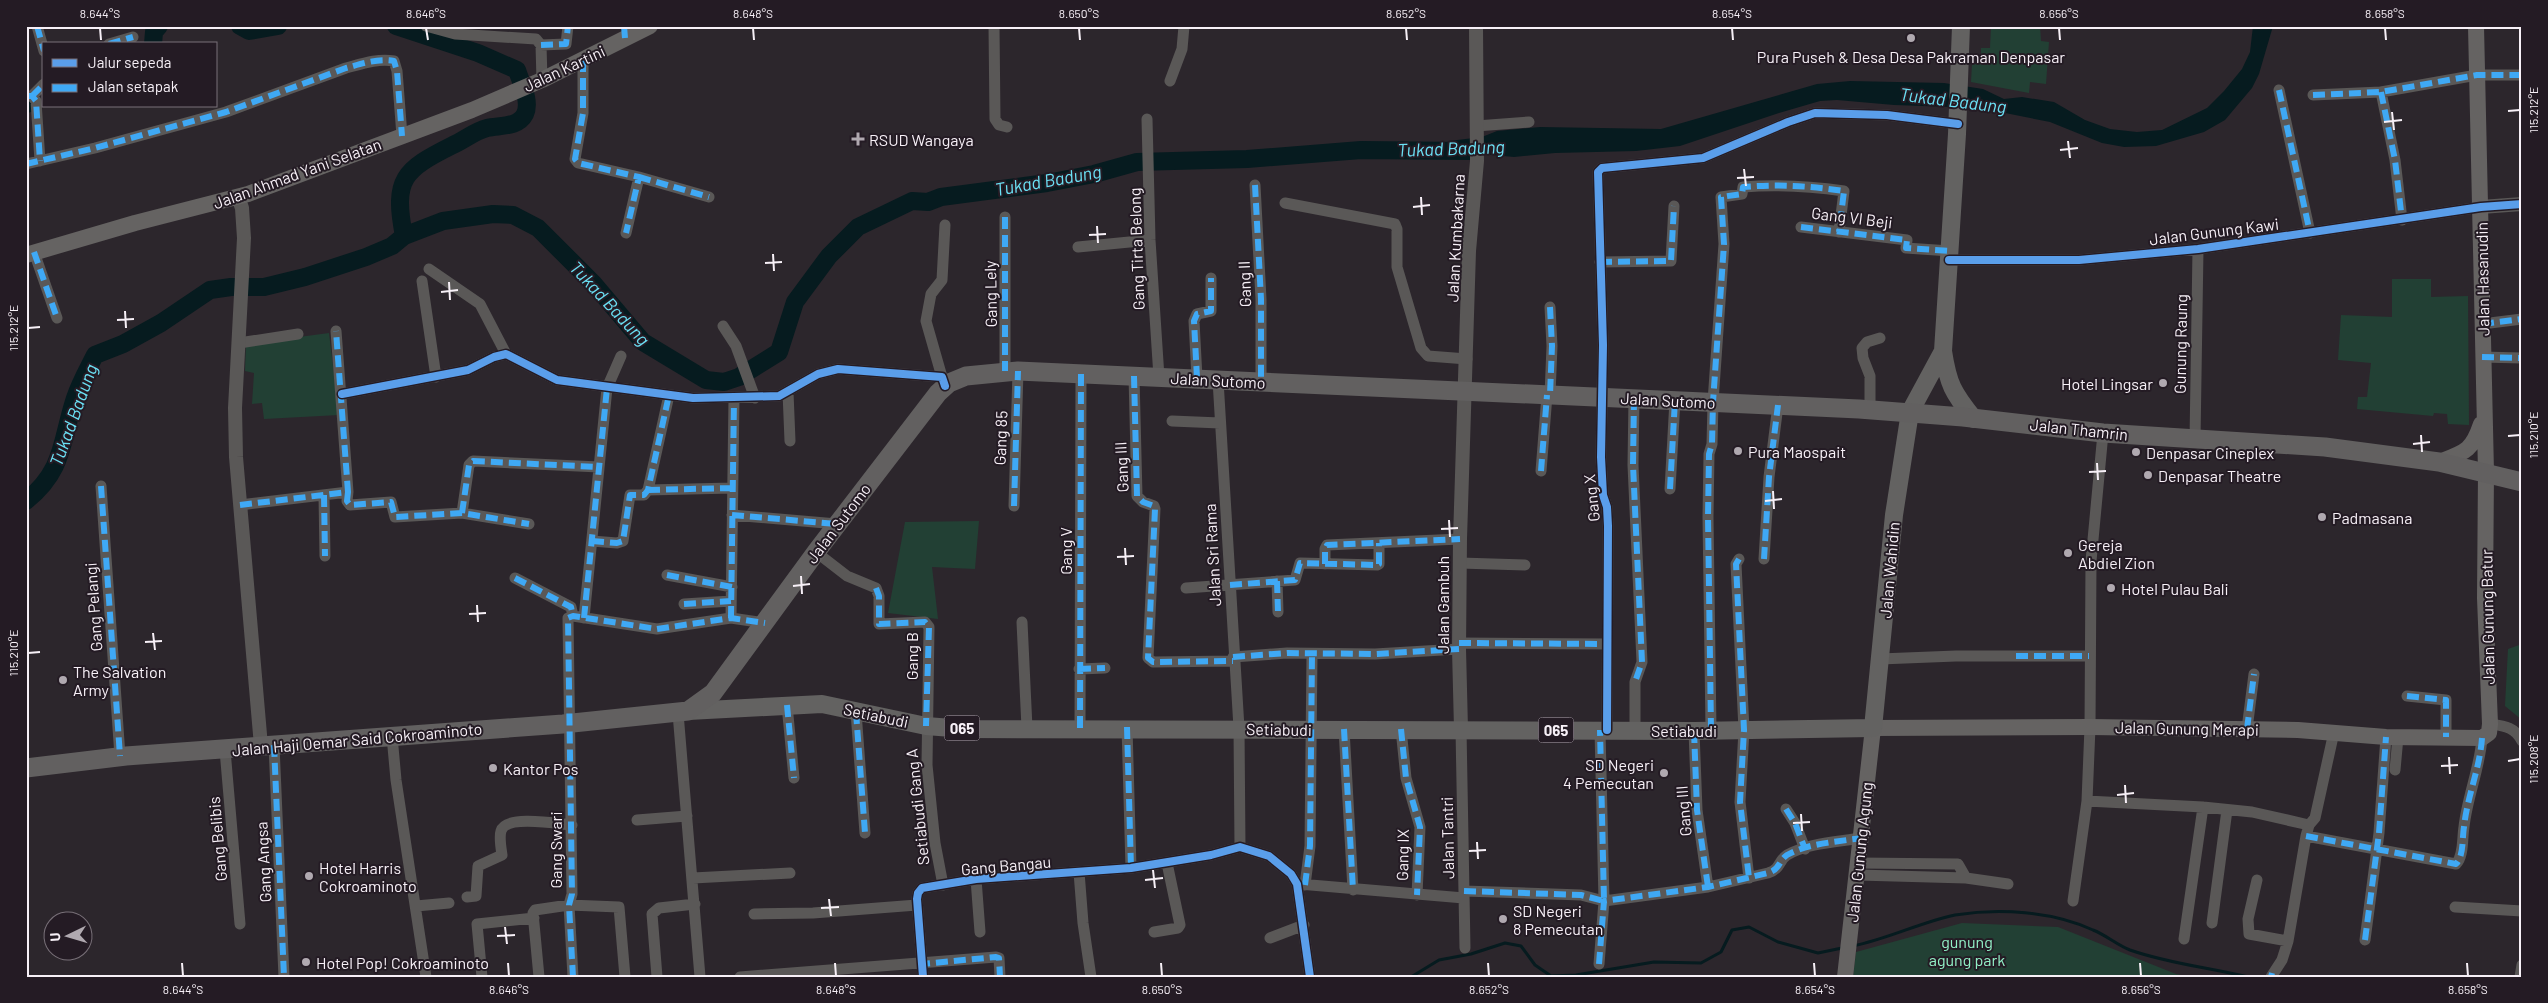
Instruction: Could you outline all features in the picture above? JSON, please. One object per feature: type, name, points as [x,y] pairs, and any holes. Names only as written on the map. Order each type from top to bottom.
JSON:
[{"type":"highway","name":"Jalan Sutomo","points":[[683,712],[708,698],[718,686],[943,382],[966,376],[1012,371],[1197,378],[1910,412]]},
{"type":"highway","name":"Jalan Thamrin","points":[[1910,412],[2103,433],[2325,448],[2439,462],[2522,482]]},
{"type":"highway","name":"Jalan Haji Oemar Said Cokroaminoto","points":[[26,768],[120,756],[225,750],[683,712]]},
{"type":"main road","name":"Jalan Kartini","points":[[505,95],[583,60],[624,32],[650,26]]},
{"type":"main road","points":[[1961,26],[1958,121],[1943,351],[1948,381],[1958,399],[1974,418]]},
{"type":"main road","name":"Jalan Hasanudin","points":[[2476,26],[2486,472]]},
{"type":"main road","name":"Jalan Ahmad Yani Selatan","points":[[30,254],[135,223],[238,197],[402,136],[505,95]]},
{"type":"main road","name":"Jalan Wahidin","points":[[1873,728],[1894,515],[1910,412],[1943,351]]},
{"type":"main road","points":[[2439,462],[2470,449],[2475,442],[2484,415]]},
{"type":"main road","name":"Jalan Gunung Batur","points":[[2486,472],[2486,731]]},
{"type":"main road","points":[[718,686],[734,708]]},
{"type":"main road","name":"Setiabudi","points":[[683,712],[822,704],[926,726],[965,729],[1127,727],[1312,730],[1744,730],[1873,728]]},
{"type":"main road","name":"Jalan Gunung Merapi","points":[[1873,728],[2090,726],[2247,729],[2446,738],[2486,731]]},
{"type":"main road","name":"Jalan Gunung Agung","points":[[1845,977],[1873,728]]},
{"type":"street","points":[[37,26],[42,44]]},
{"type":"street","points":[[426,26],[455,34],[536,39],[541,44],[566,44],[568,26]]},
{"type":"street","points":[[994,26],[995,119],[999,125],[1007,127]]},
{"type":"street","points":[[1170,81],[1182,49],[1184,26]]},
{"type":"street","name":"Jalan Kumbakarna","points":[[1465,392],[1469,251],[1477,161],[1476,26]]},
{"type":"street","points":[[117,42],[133,37]]},
{"type":"street","points":[[539,81],[541,44]]},
{"type":"street","points":[[26,164],[95,148],[226,112],[346,68],[366,62],[387,60],[394,61],[397,71],[402,136]]},
{"type":"street","points":[[583,60],[583,113],[574,156],[576,161],[709,197]]},
{"type":"street","points":[[2313,95],[2382,92],[2477,75],[2522,75]]},
{"type":"street","points":[[40,161],[36,101],[29,96],[42,86]]},
{"type":"street","points":[[2280,90],[2310,233]]},
{"type":"street","points":[[2382,92],[2395,160],[2402,220]]},
{"type":"street","name":"Gang X","points":[[1599,964],[1604,901],[1604,730],[1608,526],[1607,507],[1603,495],[1601,397],[1603,346],[1597,175],[1602,168],[1703,158],[1788,122],[1815,113],[1887,115],[1958,121]]},
{"type":"street","name":"Gang Tirta Belong","points":[[1147,119],[1150,240],[1158,377]]},
{"type":"street","points":[[1476,131],[1529,122]]},
{"type":"street","points":[[626,233],[639,177]]},
{"type":"street","name":"Gang II","points":[[1255,185],[1261,299],[1261,382]]},
{"type":"street","name":"Gang III","points":[[1708,887],[1697,810],[1703,730],[1709,454],[1712,444],[1712,402],[1724,244],[1722,196],[1742,194],[1743,187],[1767,185],[1810,186],[1844,190],[1839,232]]},
{"type":"street","points":[[238,197],[242,216],[242,270],[235,408],[240,505],[268,745]]},
{"type":"street","points":[[1285,203],[1395,224],[1397,229],[1397,266],[1420,348],[1428,356],[1467,359]]},
{"type":"street","points":[[2481,207],[2522,204]]},
{"type":"street","points":[[1600,262],[1671,261],[1674,206]]},
{"type":"street","name":"Jalan Gunung Kawi","points":[[1949,256],[2078,260],[2198,249],[2481,207]]},
{"type":"street","name":"Gang Lely","points":[[1005,216],[1007,294],[1012,371]]},
{"type":"street","points":[[428,269],[480,304],[506,354],[557,380],[704,399],[734,398],[754,393],[779,396],[818,374],[838,369],[943,382],[926,321],[931,294],[942,280],[945,225]]},
{"type":"street","name":"Gang VI Beji","points":[[1801,227],[1907,240],[1906,248],[1949,256]]},
{"type":"street","points":[[1078,248],[1150,240]]},
{"type":"street","name":"Gunung Raung","points":[[2195,440],[2198,249]]},
{"type":"street","points":[[30,254],[57,318]]},
{"type":"street","points":[[1197,378],[1194,321],[1197,314],[1211,311],[1211,278]]},
{"type":"street","points":[[422,281],[436,377]]},
{"type":"street","points":[[1542,471],[1552,346],[1550,307]]},
{"type":"street","points":[[2482,324],[2522,319]]},
{"type":"street","points":[[723,326],[736,346],[754,393]]},
{"type":"street","points":[[336,331],[342,394],[347,501],[350,505],[391,502],[395,517],[462,513],[529,524]]},
{"type":"street","points":[[239,343],[298,334]]},
{"type":"street","points":[[1870,410],[1870,376],[1863,358],[1863,345],[1880,338]]},
{"type":"street","points":[[342,394],[468,370],[494,357],[506,354]]},
{"type":"street","points":[[578,618],[592,542],[608,388],[621,356]]},
{"type":"street","points":[[2482,357],[2522,358]]},
{"type":"street","name":"Gang 85","points":[[1012,371],[1014,506]]},
{"type":"street","name":"Gang V","points":[[1080,728],[1081,374]]},
{"type":"street","name":"Gang III","points":[[1134,376],[1137,496],[1143,502],[1154,506],[1155,509],[1148,658],[1153,662],[1233,659]]},
{"type":"street","name":"Jalan Sri Rama","points":[[1218,380],[1233,659],[1239,728],[1240,847]]},
{"type":"street","points":[[788,392],[790,441]]},
{"type":"street","name":"Jalan Gambuh","points":[[1461,729],[1459,646],[1460,539],[1465,392]]},
{"type":"street","points":[[592,542],[616,543],[622,541],[630,495],[644,495],[648,490],[669,395]]},
{"type":"street","points":[[731,618],[734,398]]},
{"type":"street","points":[[1634,398],[1632,466],[1642,662],[1635,682],[1635,730]]},
{"type":"street","points":[[1670,489],[1675,400]]},
{"type":"street","points":[[1764,559],[1767,542],[1769,477],[1778,405]]},
{"type":"street","points":[[1172,421],[1220,423]]},
{"type":"street","points":[[2073,901],[2087,801],[2090,726],[2090,561],[2103,433]]},
{"type":"street","points":[[462,513],[468,465],[473,461],[599,467]]},
{"type":"street","name":"Gang Pelangi","points":[[101,486],[120,756]]},
{"type":"street","points":[[648,490],[732,488]]},
{"type":"street","points":[[240,505],[348,492]]},
{"type":"street","points":[[324,495],[325,556]]},
{"type":"street","points":[[732,514],[837,524]]},
{"type":"street","points":[[1325,564],[1325,549],[1328,546],[1460,539]]},
{"type":"street","points":[[1186,588],[1295,580],[1300,564],[1376,565],[1379,564],[1380,543]]},
{"type":"street","name":"Gang B","points":[[816,552],[847,576],[876,588],[879,596],[879,624],[924,622],[929,627],[926,726]]},
{"type":"street","points":[[1739,559],[1736,564],[1737,620],[1744,730],[1740,802],[1749,878]]},
{"type":"street","points":[[1460,563],[1525,565]]},
{"type":"street","points":[[667,575],[732,587]]},
{"type":"street","points":[[515,578],[571,607],[578,618]]},
{"type":"street","points":[[1277,581],[1278,612]]},
{"type":"street","points":[[684,604],[731,601]]},
{"type":"street","name":"Gang Swari","points":[[573,977],[569,905],[572,894],[572,825],[567,621],[568,618],[578,618]]},
{"type":"street","points":[[578,618],[664,629],[731,618],[765,624]]},
{"type":"street","points":[[1022,622],[1027,728]]},
{"type":"street","points":[[1233,659],[1312,654],[1375,654],[1459,646],[1606,644]]},
{"type":"street","points":[[1310,977],[1301,884],[1310,846],[1312,654]]},
{"type":"street","points":[[1880,659],[1956,656],[2089,656]]},
{"type":"street","points":[[1079,669],[1105,668]]},
{"type":"street","points":[[2247,729],[2254,674]]},
{"type":"street","points":[[2407,696],[2446,700],[2446,738]]},
{"type":"street","points":[[786,705],[794,778]]},
{"type":"street","points":[[683,712],[687,816],[700,977]]},
{"type":"street","points":[[856,712],[865,833]]},
{"type":"street","name":"Setiabudi Gang A","points":[[926,726],[928,775],[935,843],[943,885]]},
{"type":"street","points":[[2087,801],[2227,810],[2307,830],[2377,851],[2453,864],[2458,863],[2464,824],[2486,731],[2508,726],[2515,731],[2522,741]]},
{"type":"street","points":[[1127,727],[1131,868]]},
{"type":"street","points":[[1344,729],[1352,890]]},
{"type":"street","name":"Gang IX","points":[[1402,729],[1406,778],[1420,827],[1417,895]]},
{"type":"street","name":"Jalan Tantri","points":[[1461,729],[1465,948]]},
{"type":"street","points":[[2271,975],[2282,960],[2288,940],[2307,830],[2315,818],[2334,732]]},
{"type":"street","points":[[392,736],[396,780],[426,977]]},
{"type":"street","points":[[2365,940],[2392,737]]},
{"type":"street","points":[[2392,737],[2395,770]]},
{"type":"street","name":"Gang Angsa","points":[[268,745],[284,977]]},
{"type":"street","name":"Gang Belibis","points":[[225,750],[240,924]]},
{"type":"street","points":[[2184,938],[2203,807]]},
{"type":"street","points":[[1786,809],[1795,822],[1804,849]]},
{"type":"street","points":[[2212,924],[2227,810]]},
{"type":"street","points":[[637,820],[687,816]]},
{"type":"street","points":[[467,897],[476,896],[478,866],[502,855],[501,831],[505,825],[515,822],[538,822],[572,825]]},
{"type":"street","points":[[1240,847],[1269,856],[1301,884],[1417,895],[1581,895],[1604,901],[1708,887],[1749,878],[1776,871],[1783,858],[1804,849],[1825,843],[1861,838]]},
{"type":"street","name":"Gang Bangau","points":[[917,904],[918,893],[922,888],[976,879],[1131,868],[1240,847]]},
{"type":"street","points":[[1154,932],[1178,928],[1180,925],[1167,862]]},
{"type":"street","points":[[1858,869],[1958,864],[1966,878],[2008,884]]},
{"type":"street","points":[[1079,872],[1083,923],[1091,977]]},
{"type":"street","points":[[693,878],[790,873]]},
{"type":"street","points":[[976,879],[980,932]]},
{"type":"street","points":[[2257,880],[2248,919],[2249,934],[2288,940]]},
{"type":"street","points":[[416,906],[449,903]]},
{"type":"street","points":[[657,977],[652,914],[659,908],[695,904]]},
{"type":"street","points":[[754,914],[813,912],[917,904],[923,977]]},
{"type":"street","points":[[539,977],[535,910],[569,905],[619,907],[625,977]]},
{"type":"street","points":[[2455,907],[2522,911]]},
{"type":"street","points":[[482,977],[478,924],[534,918]]},
{"type":"street","points":[[1270,938],[1304,925]]},
{"type":"street","points":[[742,977],[857,973],[922,964],[996,957],[998,958],[1000,977]]},
{"type":"street","points":[[2520,977],[2522,965]]},
{"type":"green space","points":[[1991,26],[2040,26],[2041,41],[2049,42],[2046,84],[2030,82],[2029,93],[1971,82],[1972,64],[1981,64],[1981,48],[1990,48]]},
{"type":"green space","points":[[2392,279],[2431,279],[2431,297],[2468,296],[2469,425],[2448,424],[2447,414],[2434,413],[2433,416],[2357,409],[2358,397],[2367,397],[2371,363],[2338,360],[2341,315],[2392,317]]},
{"type":"green space","points":[[329,333],[339,415],[264,419],[262,403],[252,404],[254,373],[245,371],[246,344]]},
{"type":"green space","points":[[979,521],[975,569],[932,567],[938,619],[888,613],[905,522]]},
{"type":"green space","points":[[2522,644],[2522,720],[2505,706],[2508,649]]},
{"type":"green space","name":"gunung agung park","points":[[1962,923],[2058,927],[2176,974],[2191,977],[1853,977],[1856,952]]},
{"type":"water","name":"Tukad Badung","points":[[2253,26],[2273,26],[2259,74],[2252,88],[2225,120],[2204,132],[2156,146],[2124,147],[2102,143],[2050,122],[1980,108],[1894,105],[1837,100],[1820,101],[1779,113],[1680,146],[1636,151],[1555,153],[1514,157],[1481,154],[1448,156],[1449,141],[1482,137],[1497,131],[1540,127],[1661,129],[1817,84],[1850,81],[1944,83],[1983,89],[2004,99],[2022,97],[2054,102],[2085,120],[2110,129],[2137,132],[2162,130],[2207,108],[2224,91],[2242,69],[2250,52]]},
{"type":"waterway","points":[[153,42],[154,32],[159,26]]},
{"type":"waterway","points":[[240,26],[249,31],[278,26]]},
{"type":"waterway","points":[[396,26],[478,53],[517,70],[527,103],[525,114],[518,122],[478,131],[436,154],[413,170],[406,178],[401,189],[401,217],[404,236]]},
{"type":"waterway","points":[[26,104],[30,103]]},
{"type":"waterway","name":"Tukad Badung","points":[[26,501],[39,489],[55,466],[64,441],[77,392],[95,355],[123,344],[161,323],[210,290],[231,287],[264,287],[305,277],[366,257],[392,246],[404,236],[443,221],[493,214],[513,215],[538,228],[593,283],[643,342],[706,380],[724,382],[739,377],[779,352],[795,302],[829,256],[858,227],[912,201],[928,202],[941,197],[1047,183],[1094,174],[1137,162],[1247,159],[1361,150],[1471,151]]},
{"type":"waterway","points":[[1853,946],[1955,915],[1989,912],[2025,913],[2043,915],[2077,924],[2098,932],[2125,948],[2145,955],[2248,977]]},
{"type":"waterway","points":[[1411,977],[1439,960],[1471,954],[1505,943],[1521,946],[1535,965],[1551,976],[1576,975],[1654,962],[1701,963],[1721,952],[1732,930],[1749,927],[1778,942],[1818,953],[1842,948]]},
{"type":"marked path","points":[[37,26],[42,44]]},
{"type":"marked path","points":[[541,45],[566,44],[568,26]]},
{"type":"marked path","points":[[624,26],[625,38]]},
{"type":"marked path","points":[[116,42],[133,37]]},
{"type":"marked path","points":[[26,164],[95,148],[226,112],[346,68],[382,60],[394,61],[397,71],[402,136]]},
{"type":"marked path","points":[[583,60],[583,113],[575,159],[578,163],[639,177],[626,233]]},
{"type":"marked path","points":[[2313,95],[2381,92],[2477,75],[2522,75]]},
{"type":"marked path","points":[[32,96],[42,86]]},
{"type":"marked path","points":[[2279,90],[2310,233]]},
{"type":"marked path","points":[[2381,92],[2395,160],[2402,220]]},
{"type":"marked path","points":[[26,96],[32,96],[36,101],[40,161]]},
{"type":"marked path","points":[[639,177],[709,197]]},
{"type":"marked path","points":[[1255,185],[1261,299],[1261,382]]},
{"type":"marked path","points":[[1711,730],[1709,454],[1712,444],[1713,402],[1724,244],[1721,197],[1742,194],[1743,187],[1756,186],[1794,186],[1844,191],[1839,232]]},
{"type":"marked path","points":[[1600,262],[1671,261],[1674,206]]},
{"type":"marked path","points":[[1005,217],[1005,371]]},
{"type":"marked path","points":[[1801,227],[1907,240],[1906,248],[1950,251]]},
{"type":"marked path","points":[[34,252],[57,318]]},
{"type":"marked path","points":[[1197,378],[1194,321],[1197,314],[1211,311],[1211,278]]},
{"type":"marked path","points":[[1550,307],[1552,346],[1550,395]]},
{"type":"marked path","points":[[2482,324],[2522,319]]},
{"type":"marked path","points":[[240,505],[348,492],[336,331]]},
{"type":"marked path","points":[[2482,357],[2522,358]]},
{"type":"marked path","points":[[1014,506],[1018,371]]},
{"type":"marked path","points":[[1080,728],[1081,374]]},
{"type":"marked path","points":[[1134,376],[1137,496],[1143,502],[1154,506],[1155,509],[1148,658],[1153,662],[1233,661]]},
{"type":"marked path","points":[[584,618],[607,388]]},
{"type":"marked path","points":[[592,541],[617,543],[623,541],[630,495],[644,495],[648,490],[669,395]]},
{"type":"marked path","points":[[1541,471],[1547,395]]},
{"type":"marked path","points":[[731,618],[734,398]]},
{"type":"marked path","points":[[1634,398],[1633,465],[1642,662],[1635,682]]},
{"type":"marked path","points":[[1670,489],[1675,400]]},
{"type":"marked path","points":[[1764,559],[1769,477],[1778,405]]},
{"type":"marked path","points":[[462,513],[469,465],[473,461],[599,467]]},
{"type":"marked path","points":[[101,486],[120,756]]},
{"type":"marked path","points":[[648,490],[732,488]]},
{"type":"marked path","points":[[348,492],[347,501],[350,505],[391,502],[395,517],[462,513],[529,524]]},
{"type":"marked path","points":[[324,495],[325,556]]},
{"type":"marked path","points":[[732,515],[837,524]]},
{"type":"marked path","points":[[1325,564],[1325,549],[1327,545],[1460,539]]},
{"type":"marked path","points":[[1230,585],[1295,580],[1300,563],[1377,565],[1379,564],[1379,543]]},
{"type":"marked path","points":[[1739,559],[1736,564],[1744,730],[1740,802],[1749,878]]},
{"type":"marked path","points":[[667,575],[732,587]]},
{"type":"marked path","points":[[515,578],[571,607],[573,616]]},
{"type":"marked path","points":[[1277,581],[1278,612]]},
{"type":"marked path","points":[[876,588],[879,596],[879,624],[925,622],[929,627],[926,726]]},
{"type":"marked path","points":[[684,604],[731,601]]},
{"type":"marked path","points":[[573,977],[569,905],[572,894],[568,618],[573,616],[657,629],[731,618],[765,623]]},
{"type":"marked path","points":[[1459,643],[1606,644]]},
{"type":"marked path","points":[[1233,657],[1287,653],[1375,654],[1459,649]]},
{"type":"marked path","points":[[1305,885],[1310,846],[1312,654]]},
{"type":"marked path","points":[[2016,656],[2089,656]]},
{"type":"marked path","points":[[1079,669],[1105,668]]},
{"type":"marked path","points":[[2247,729],[2254,674]]},
{"type":"marked path","points":[[2407,696],[2446,700],[2446,737]]},
{"type":"marked path","points":[[787,705],[794,778]]},
{"type":"marked path","points":[[856,712],[865,833]]},
{"type":"marked path","points":[[1127,727],[1131,868]]},
{"type":"marked path","points":[[1344,729],[1353,890]]},
{"type":"marked path","points":[[1401,729],[1406,778],[1420,827],[1417,895]]},
{"type":"marked path","points":[[1464,891],[1581,895],[1604,901],[1600,730]]},
{"type":"marked path","points":[[1694,731],[1697,810],[1708,887]]},
{"type":"marked path","points":[[2365,940],[2379,833],[2386,737]]},
{"type":"marked path","points":[[2306,836],[2456,864],[2462,852],[2463,831],[2482,738]]},
{"type":"marked path","points":[[274,745],[284,977]]},
{"type":"marked path","points":[[1786,809],[1795,823],[1805,849]]},
{"type":"marked path","points":[[1599,964],[1604,901],[1708,887],[1768,873],[1775,869],[1787,855],[1795,851],[1861,838]]},
{"type":"marked path","points":[[922,968],[922,964],[996,957],[999,958],[1000,977]]},
{"type":"marked path","points":[[2271,977],[2272,973]]},
{"type":"cycle path","points":[[1607,730],[1608,526],[1607,507],[1603,495],[1601,457],[1603,345],[1598,172],[1602,168],[1703,158],[1788,122],[1815,113],[1887,115],[1958,124]]},
{"type":"cycle path","points":[[1949,260],[2079,260],[2198,249],[2481,207],[2522,204]]},
{"type":"cycle path","points":[[342,394],[468,370],[494,357],[506,354],[557,380],[693,398],[779,396],[818,374],[838,369],[942,377],[945,386]]},
{"type":"cycle path","points":[[923,977],[917,899],[918,893],[922,888],[976,879],[1131,868],[1211,855],[1240,847],[1269,856],[1291,874],[1297,884],[1310,977]]},
{"type":"place","name":"Pura Puseh & Desa Desa Pakraman Denpasar","points":[[1911,38]]},
{"type":"place","name":"RSUD Wangaya","points":[[858,139]]},
{"type":"place","name":"Hotel Lingsar","points":[[2163,383]]},
{"type":"place","name":"Pura Maospait","points":[[1738,451]]},
{"type":"place","name":"Denpasar Cineplex","points":[[2136,452]]},
{"type":"place","name":"Denpasar Theatre","points":[[2148,475]]},
{"type":"place","name":"Padmasana","points":[[2322,517]]},
{"type":"place","name":"Gereja Abdiel Zion","points":[[2068,553]]},
{"type":"place","name":"Hotel Pulau Bali","points":[[2111,588]]},
{"type":"place","name":"The Salvation Army","points":[[63,680]]},
{"type":"place","name":"Kantor Pos","points":[[493,768]]},
{"type":"place","name":"SD Negeri 4 Pemecutan","points":[[1664,773]]},
{"type":"place","name":"Hotel Harris Cokroaminoto","points":[[309,876]]},
{"type":"place","name":"SD Negeri 8 Pemecutan","points":[[1503,919]]},
{"type":"place","name":"Hotel Pop! Cokroaminoto","points":[[306,962]]}]
